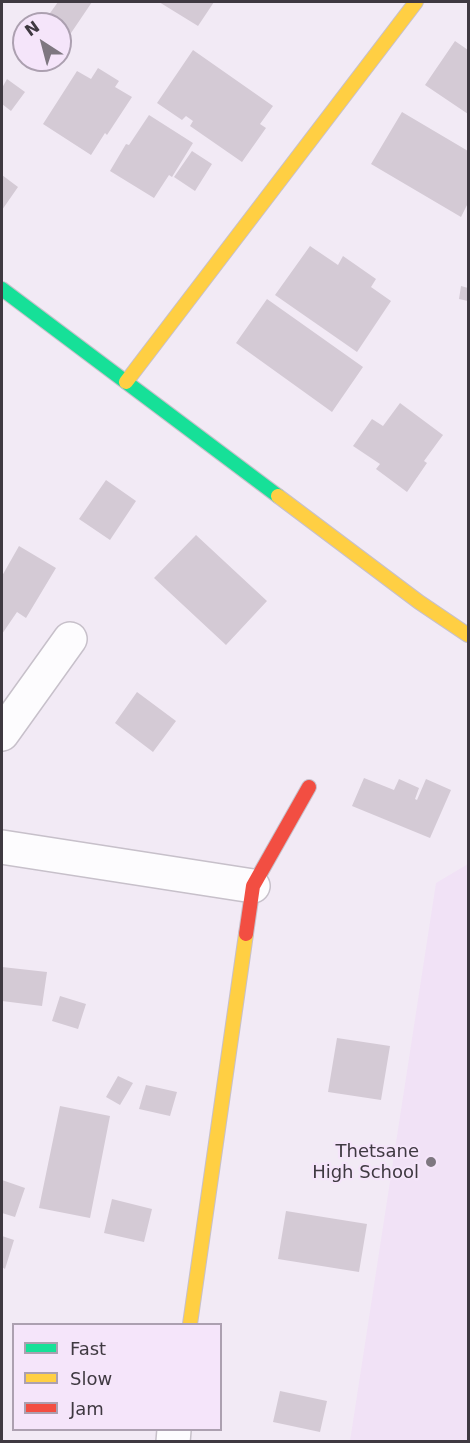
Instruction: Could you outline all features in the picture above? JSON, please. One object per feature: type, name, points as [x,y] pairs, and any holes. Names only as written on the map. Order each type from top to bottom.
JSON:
[{"type":"street","points":[[126,382],[416,2]]},
{"type":"street","points":[[2,289],[419,602],[468,635]]},
{"type":"street","points":[[2,734],[70,639]]},
{"type":"street","points":[[190,1323],[253,886],[309,787]]},
{"type":"street","points":[[2,846],[253,886]]},
{"type":"shaded area","name":"Thetsane High School","points":[[468,864],[468,1441],[350,1441],[436,883]]},
{"type":"building","points":[[58,2],[92,2],[72,32],[72,12],[51,12]]},
{"type":"building","points":[[159,2],[214,2],[198,26]]},
{"type":"building","points":[[455,41],[468,50],[468,114],[425,85]]},
{"type":"building","points":[[193,50],[273,106],[260,124],[266,128],[242,162],[190,126],[193,121],[186,116],[182,120],[157,103]]},
{"type":"building","points":[[98,68],[119,81],[115,87],[132,97],[91,155],[43,124],[77,71],[91,79]]},
{"type":"building","points":[[7,79],[25,92],[11,111],[2,104],[2,88]]},
{"type":"building","points":[[402,112],[468,151],[468,203],[461,217],[371,164]]},
{"type":"building","points":[[149,115],[193,143],[172,177],[169,175],[154,198],[110,171],[126,144],[129,145]]},
{"type":"building","points":[[192,151],[212,164],[195,191],[174,177]]},
{"type":"building","points":[[2,175],[18,187],[2,210]]},
{"type":"building","points":[[310,246],[338,265],[343,256],[376,279],[371,287],[391,301],[357,352],[275,295]]},
{"type":"building","points":[[461,286],[468,288],[468,301],[459,299]]},
{"type":"building","points":[[267,299],[363,367],[332,412],[236,343]]},
{"type":"building","points":[[400,403],[443,435],[424,461],[427,463],[407,492],[376,469],[380,464],[353,446],[372,419],[383,426]]},
{"type":"building","points":[[106,480],[136,501],[110,540],[79,519]]},
{"type":"building","points":[[196,535],[267,601],[226,645],[154,578]]},
{"type":"building","points":[[19,546],[56,568],[26,618],[17,612],[2,634],[2,576]]},
{"type":"building","points":[[137,692],[176,721],[153,752],[115,723]]},
{"type":"building","points":[[364,778],[394,790],[399,779],[419,788],[415,799],[417,800],[426,779],[451,790],[430,838],[352,806]]},
{"type":"building","points":[[2,967],[47,972],[42,1006],[2,1001]]},
{"type":"building","points":[[60,996],[86,1004],[78,1029],[52,1021]]},
{"type":"building","points":[[337,1038],[390,1046],[381,1100],[328,1092]]},
{"type":"building","points":[[118,1076],[133,1083],[120,1105],[106,1097]]},
{"type":"building","points":[[146,1085],[177,1092],[170,1116],[139,1109]]},
{"type":"building","points":[[60,1106],[110,1116],[90,1218],[39,1208]]},
{"type":"building","points":[[2,1180],[25,1188],[15,1217],[2,1213]]},
{"type":"building","points":[[112,1199],[152,1209],[144,1242],[104,1233]]},
{"type":"building","points":[[286,1211],[367,1224],[359,1272],[278,1259]]},
{"type":"building","points":[[2,1236],[14,1240],[5,1269],[2,1267]]},
{"type":"building","points":[[280,1391],[327,1401],[320,1432],[273,1422]]},
{"type":"traffic: fast","points":[[2,289],[278,496]]},
{"type":"traffic: slow","points":[[126,382],[416,2]]},
{"type":"traffic: slow","points":[[278,496],[419,602],[468,635]]},
{"type":"traffic: slow","points":[[190,1323],[246,934]]},
{"type":"traffic: jam","points":[[246,934],[253,886],[309,787]]},
{"type":"place","name":"Thetsane High School","points":[[431,1162]]}]
